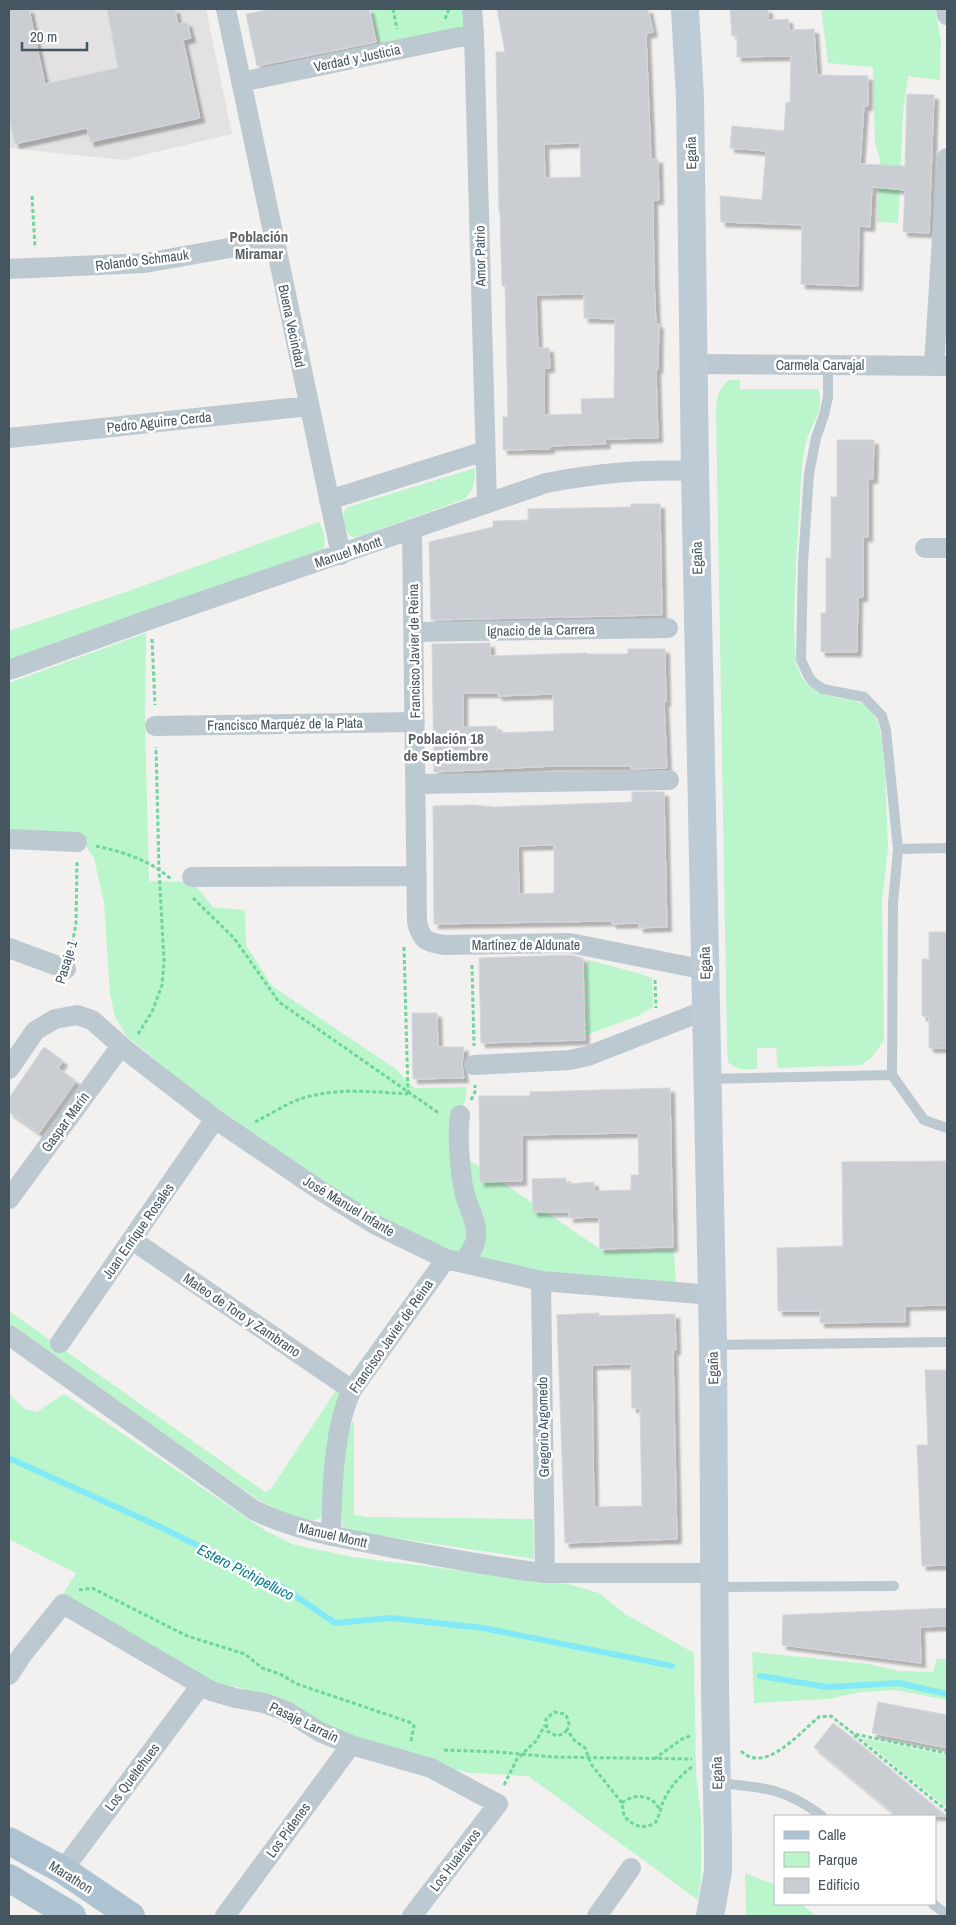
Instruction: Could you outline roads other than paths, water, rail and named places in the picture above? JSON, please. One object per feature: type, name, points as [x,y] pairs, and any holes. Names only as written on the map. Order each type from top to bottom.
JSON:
[{"type":"main road","name":"Egaña","points":[[685,9],[690,107],[693,364],[713,1345],[718,1871],[710,1916]]},
{"type":"main road","name":"Marathon","points":[[9,1841],[62,1870],[131,1916]]},
{"type":"main road","points":[[9,1878],[72,1916]]},
{"type":"street","name":"Buena Vecindad","points":[[226,9],[341,555]]},
{"type":"street","name":"Amor Patrio","points":[[472,9],[487,503]]},
{"type":"street","points":[[946,9],[947,15]]},
{"type":"street","name":"Verdad y Justicia","points":[[241,82],[474,34]]},
{"type":"street","points":[[941,366],[947,158]]},
{"type":"street","name":"Rolando Schmauk","points":[[9,270],[146,263],[274,240]]},
{"type":"street","name":"Carmela Carvajal","points":[[693,364],[941,366]]},
{"type":"street","name":"Pedro Aguirre Cerda","points":[[9,438],[309,406]]},
{"type":"street","points":[[329,500],[485,451]]},
{"type":"street","name":"Manuel Montt","points":[[9,670],[546,483],[615,472],[654,470],[695,471]]},
{"type":"street","name":"Francisco Javier de Reina","points":[[412,530],[418,922]]},
{"type":"street","points":[[924,548],[947,548]]},
{"type":"street","name":"Ignacio de la Carrera","points":[[414,632],[668,628]]},
{"type":"street","name":"Francisco Marquéz de la Plata","points":[[155,726],[415,722]]},
{"type":"street","points":[[416,784],[670,780]]},
{"type":"street","points":[[9,839],[78,842]]},
{"type":"street","points":[[185,884],[417,876]]},
{"type":"street","name":"Martínez de Aldunate","points":[[418,922],[420,932],[424,938],[432,943],[471,945],[570,942],[706,970]]},
{"type":"street","points":[[9,948],[66,969]]},
{"type":"street","points":[[474,1065],[570,1060],[588,1056],[706,1010]]},
{"type":"street","name":"José Manuel Infante","points":[[9,1068],[35,1030],[55,1019],[77,1015],[92,1020],[124,1048],[215,1120],[376,1225],[454,1261],[541,1281],[712,1296]]},
{"type":"street","name":"Gaspar Marín","points":[[9,1199],[124,1048]]},
{"type":"street","name":"Juan Enrique Rosales","points":[[60,1343],[215,1120]]},
{"type":"street","name":"Francisco Javier de Reina","points":[[331,1536],[338,1434],[343,1411],[352,1390],[454,1261],[474,1247],[476,1227],[464,1190],[459,1124]]},
{"type":"street","name":"Mateo de Toro y Zambrano","points":[[132,1240],[352,1390]]},
{"type":"street","name":"Gregorio Argomedo","points":[[541,1281],[545,1573]]},
{"type":"street","name":"Manuel Montt","points":[[9,1335],[254,1510],[271,1518],[331,1536],[430,1555],[545,1573],[714,1580]]},
{"type":"street","name":"Pasaje Larraín","points":[[15,1650],[63,1604],[211,1691],[235,1698],[264,1703],[286,1711],[320,1732],[352,1745],[431,1768],[498,1804]]},
{"type":"street","points":[[9,1675],[15,1650]]},
{"type":"street","name":"Los Queltehues","points":[[62,1870],[200,1685]]},
{"type":"street","name":"Los Pidenes","points":[[225,1916],[352,1745]]},
{"type":"street","name":"Los Huairavos","points":[[412,1916],[498,1804]]},
{"type":"street","points":[[597,1916],[631,1868]]},
{"type":"lane","points":[[828,365],[828,397],[816,438],[810,474],[804,563],[801,660],[804,669],[814,683],[832,691],[864,697],[882,716],[889,748],[898,849],[893,902],[892,1075],[924,1120],[947,1128]]},
{"type":"lane","points":[[898,849],[947,848]]},
{"type":"lane","points":[[708,1078],[892,1075]]},
{"type":"lane","points":[[713,1345],[947,1342]]},
{"type":"lane","points":[[714,1580],[784,1586],[894,1586]]},
{"type":"lane","points":[[717,1783],[753,1785],[776,1791],[805,1804],[821,1815]]},
{"type":"lane","points":[[934,1905],[947,1915]]},
{"type":"waterway","name":"Estero Pichipelluco","points":[[9,1458],[156,1525],[284,1588],[335,1623],[391,1618],[483,1628],[672,1666]]},
{"type":"waterway","name":"Estero Pichipelluco","points":[[760,1676],[827,1687],[898,1683],[947,1694]]},
{"type":"district","name":"Población Miramar","points":[[259,244]]},
{"type":"district","name":"Población 18 de Septiembre","points":[[446,746]]}]
